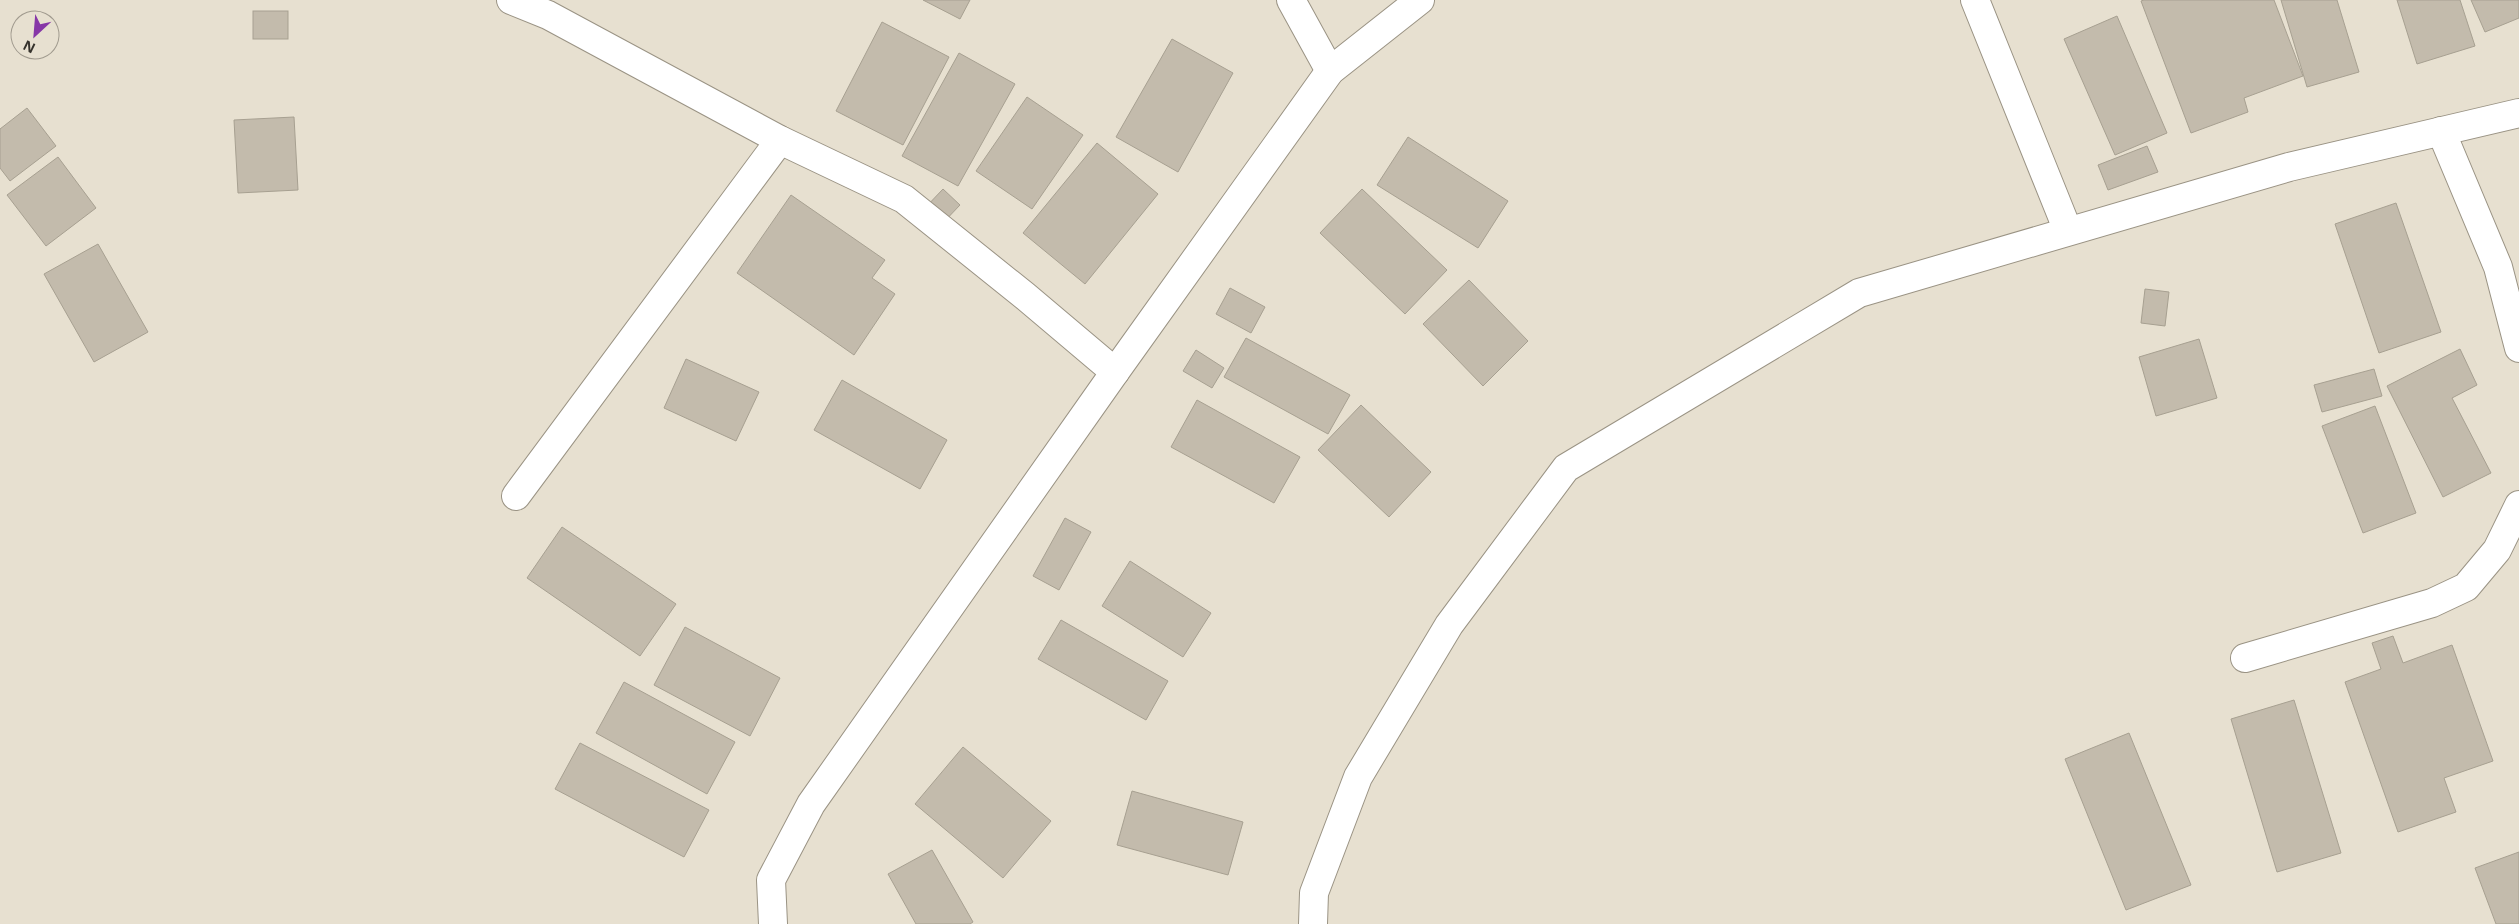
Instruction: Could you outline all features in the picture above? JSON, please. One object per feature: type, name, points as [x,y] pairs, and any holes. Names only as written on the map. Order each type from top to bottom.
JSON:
[{"type":"street","points":[[511,0],[548,15],[780,140],[904,199],[1025,296],[1115,372]]},
{"type":"street","points":[[1291,0],[1330,71]]},
{"type":"street","points":[[773,924],[771,880],[810,804],[1330,71],[1420,0]]},
{"type":"street","points":[[1975,0],[2068,231]]},
{"type":"street","points":[[1313,924],[1314,893],[1358,777],[1449,625],[1566,468],[1859,293],[2288,167],[2519,113]]},
{"type":"street","points":[[2441,131],[2498,267],[2519,348]]},
{"type":"street","points":[[516,496],[780,140]]},
{"type":"street","points":[[2245,658],[2432,603],[2466,587],[2497,550],[2519,505]]},
{"type":"building","points":[[923,0],[970,0],[960,19]]},
{"type":"building","points":[[2274,0],[2303,76],[2244,98],[2248,112],[2191,133],[2141,1]]},
{"type":"building","points":[[2281,0],[2337,0],[2359,72],[2307,87]]},
{"type":"building","points":[[2397,0],[2460,0],[2475,46],[2417,64]]},
{"type":"building","points":[[2471,0],[2519,0],[2519,18],[2485,32]]},
{"type":"building","points":[[253,11],[288,11],[288,39],[253,39]]},
{"type":"building","points":[[2117,16],[2167,133],[2115,155],[2064,39]]},
{"type":"building","points":[[882,22],[949,57],[903,145],[836,111]]},
{"type":"building","points":[[1172,39],[1233,73],[1178,172],[1116,137]]},
{"type":"building","points":[[959,53],[1015,84],[958,186],[902,156]]},
{"type":"building","points":[[1027,97],[1083,135],[1032,209],[976,171]]},
{"type":"building","points":[[27,108],[56,146],[10,181],[0,168],[0,129]]},
{"type":"building","points":[[294,117],[298,190],[238,193],[234,120]]},
{"type":"building","points":[[1408,137],[1508,201],[1478,248],[1377,185]]},
{"type":"building","points":[[1097,143],[1158,194],[1085,284],[1023,233]]},
{"type":"building","points":[[2147,146],[2158,172],[2108,190],[2098,165]]},
{"type":"building","points":[[58,157],[96,208],[46,246],[7,195]]},
{"type":"building","points":[[943,189],[960,205],[940,226],[923,210]]},
{"type":"building","points":[[1362,189],[1447,270],[1405,314],[1320,233]]},
{"type":"building","points":[[791,195],[885,260],[872,278],[895,294],[854,355],[737,273]]},
{"type":"building","points":[[2396,203],[2441,332],[2379,353],[2335,224]]},
{"type":"building","points":[[98,244],[148,332],[94,362],[44,274]]},
{"type":"building","points":[[1469,280],[1528,341],[1483,386],[1423,324]]},
{"type":"building","points":[[1230,288],[1265,307],[1251,333],[1216,314]]},
{"type":"building","points":[[2145,289],[2169,292],[2165,326],[2141,323]]},
{"type":"building","points":[[1246,338],[1350,395],[1328,434],[1224,377]]},
{"type":"building","points":[[2199,339],[2217,398],[2156,416],[2139,357]]},
{"type":"building","points":[[2460,349],[2477,385],[2452,398],[2491,473],[2443,497],[2387,386]]},
{"type":"building","points":[[1196,350],[1224,368],[1212,388],[1183,371]]},
{"type":"building","points":[[686,359],[759,392],[736,441],[664,408]]},
{"type":"building","points":[[2374,369],[2382,396],[2322,412],[2314,385]]},
{"type":"building","points":[[842,380],[947,440],[920,489],[814,430]]},
{"type":"building","points":[[1197,400],[1300,457],[1274,503],[1171,447]]},
{"type":"building","points":[[1361,405],[1431,472],[1389,517],[1318,450]]},
{"type":"building","points":[[2375,406],[2416,513],[2363,533],[2322,426]]},
{"type":"building","points":[[1065,518],[1091,532],[1059,590],[1033,576]]},
{"type":"building","points":[[562,527],[676,604],[640,656],[527,578]]},
{"type":"building","points":[[1130,561],[1211,613],[1183,657],[1102,606]]},
{"type":"building","points":[[1061,620],[1168,681],[1146,720],[1038,659]]},
{"type":"building","points":[[685,627],[780,678],[750,736],[654,685]]},
{"type":"building","points":[[2393,636],[2403,663],[2452,645],[2493,761],[2444,778],[2456,812],[2398,832],[2345,682],[2381,669],[2372,643]]},
{"type":"building","points":[[624,682],[735,742],[707,794],[596,733]]},
{"type":"building","points":[[2294,700],[2341,853],[2277,872],[2231,719]]},
{"type":"building","points":[[2129,733],[2191,885],[2126,910],[2065,759]]},
{"type":"building","points":[[580,743],[709,810],[684,857],[555,789]]},
{"type":"building","points":[[963,747],[1051,821],[1003,878],[915,804]]},
{"type":"building","points":[[1132,791],[1243,822],[1228,875],[1117,845]]},
{"type":"building","points":[[932,850],[973,922],[970,924],[916,924],[888,874]]},
{"type":"building","points":[[2519,852],[2519,924],[2496,924],[2475,868]]}]
